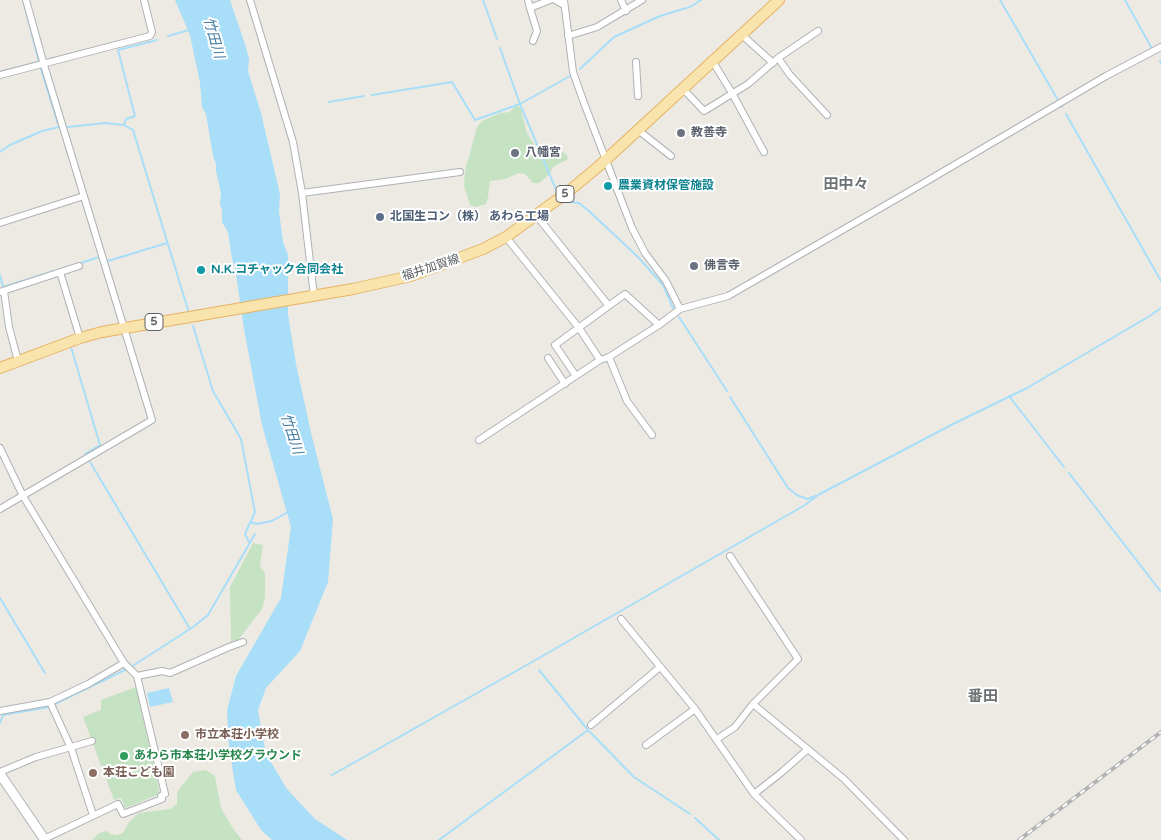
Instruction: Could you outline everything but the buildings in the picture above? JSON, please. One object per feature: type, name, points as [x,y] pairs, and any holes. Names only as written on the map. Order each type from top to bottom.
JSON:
[{"type":"main road","name":"福井加賀線","points":[[0,368],[80,338],[125,327],[300,299],[411,276],[483,250],[506,237],[569,191],[606,160],[779,0]]},
{"type":"main road","points":[[0,773],[45,839]]},
{"type":"street","points":[[0,510],[152,420],[26,0]]},
{"type":"street","points":[[0,75],[150,36],[152,32],[144,0]]},
{"type":"street","points":[[250,0],[293,142],[302,193],[314,296]]},
{"type":"street","points":[[528,0],[537,31],[533,41]]},
{"type":"street","points":[[530,8],[550,0]]},
{"type":"street","points":[[555,0],[564,2],[576,83],[632,228],[645,253],[666,281],[680,309]]},
{"type":"street","points":[[621,0],[626,11]]},
{"type":"street","points":[[568,36],[597,26],[626,11],[642,0]]},
{"type":"street","points":[[682,90],[704,111],[748,84],[776,61],[818,32]]},
{"type":"street","points":[[742,35],[776,61],[827,116]]},
{"type":"street","points":[[479,440],[600,360],[609,357],[659,325],[680,309],[728,296],[1106,76],[1161,47]]},
{"type":"street","points":[[636,62],[638,96]]},
{"type":"street","points":[[712,62],[732,93],[764,152]]},
{"type":"street","points":[[638,130],[671,156]]},
{"type":"street","points":[[302,193],[460,172]]},
{"type":"street","points":[[0,223],[84,196]]},
{"type":"street","points":[[536,215],[608,306]]},
{"type":"street","points":[[506,237],[579,328],[600,360]]},
{"type":"street","points":[[18,361],[2,292],[79,266]]},
{"type":"street","points":[[60,272],[80,338]]},
{"type":"street","points":[[576,376],[556,345],[625,294],[659,325]]},
{"type":"street","points":[[609,357],[627,401],[652,435]]},
{"type":"street","points":[[548,358],[565,384]]},
{"type":"street","points":[[0,448],[24,496],[124,663],[137,676],[165,794],[161,796],[162,798],[122,814],[118,804],[45,839]]},
{"type":"street","points":[[717,739],[735,727],[753,704],[798,659],[730,556]]},
{"type":"street","points":[[621,619],[695,709],[754,794],[801,840]]},
{"type":"street","points":[[137,676],[162,671],[170,673],[243,642]]},
{"type":"street","points":[[0,711],[50,702],[88,684],[124,663]]},
{"type":"street","points":[[591,725],[660,667]]},
{"type":"street","points":[[50,702],[70,748],[93,816]]},
{"type":"street","points":[[753,704],[844,779],[904,840]]},
{"type":"street","points":[[646,745],[695,709]]},
{"type":"street","points":[[0,773],[36,757],[92,741]]},
{"type":"street","points":[[754,794],[808,749]]},
{"type":"green space","points":[[518,106],[521,109],[527,133],[536,147],[550,147],[567,155],[568,159],[553,167],[549,175],[539,183],[533,183],[525,174],[519,173],[505,179],[490,181],[486,204],[476,207],[470,205],[464,186],[465,171],[477,127],[482,121],[500,113],[510,112],[514,107]]},
{"type":"green space","points":[[253,543],[263,545],[260,566],[265,573],[265,597],[262,609],[238,640],[231,642],[230,587]]},
{"type":"green space","name":"あわら市本荘小学校グラウンド","points":[[136,687],[160,794],[125,808],[121,798],[114,800],[83,717],[101,710],[101,700]]},
{"type":"green space","points":[[206,770],[215,776],[221,808],[242,840],[92,840],[99,833],[107,831],[110,834],[117,835],[123,833],[129,822],[139,813],[170,809],[177,804],[177,793],[193,772]]},
{"type":"water","name":"竹田川","points":[[175,0],[230,0],[246,47],[249,59],[248,71],[261,113],[280,194],[279,211],[283,242],[288,255],[288,314],[296,364],[333,519],[328,582],[300,651],[266,688],[258,710],[266,754],[287,789],[315,819],[347,840],[272,840],[261,830],[236,790],[229,748],[227,710],[236,676],[281,598],[291,527],[262,425],[244,329],[235,267],[228,232],[222,222],[221,193],[206,114],[202,107],[200,83],[190,35]]},
{"type":"water","points":[[169,688],[173,702],[150,707],[147,693]]},
{"type":"waterway","points":[[23,0],[39,62]]},
{"type":"waterway","points":[[483,0],[497,39]]},
{"type":"waterway","points":[[580,69],[614,37],[660,16],[690,7],[701,0]]},
{"type":"waterway","points":[[1000,0],[1062,107]]},
{"type":"waterway","points":[[1125,0],[1155,54]]},
{"type":"waterway","points":[[168,36],[189,30]]},
{"type":"waterway","points":[[157,40],[118,50],[135,116],[126,119],[124,125],[133,130],[189,313]]},
{"type":"waterway","points":[[500,48],[520,104],[554,185],[560,194]]},
{"type":"waterway","points":[[41,69],[58,124]]},
{"type":"waterway","points":[[372,95],[452,82],[475,120],[520,104],[570,76]]},
{"type":"waterway","points":[[329,102],[364,96]]},
{"type":"waterway","points":[[1066,114],[1161,281]]},
{"type":"waterway","points":[[68,127],[105,123],[123,125]]},
{"type":"waterway","points":[[0,152],[10,145],[42,131],[59,127]]},
{"type":"waterway","points":[[571,202],[579,203],[589,211],[638,257],[663,285],[673,308]]},
{"type":"waterway","points":[[108,261],[167,243]]},
{"type":"waterway","points":[[78,264],[99,257]]},
{"type":"waterway","points":[[0,275],[3,287],[54,271]]},
{"type":"waterway","points":[[332,775],[805,505],[818,495],[953,424],[1027,388],[1161,308]]},
{"type":"waterway","points":[[679,317],[727,391]]},
{"type":"waterway","points":[[193,326],[213,391],[241,439],[255,512],[245,534],[249,542]]},
{"type":"waterway","points":[[71,347],[100,445],[85,454]]},
{"type":"waterway","points":[[1009,396],[1064,467]]},
{"type":"waterway","points":[[730,397],[788,488],[797,495],[807,499],[816,496]]},
{"type":"waterway","points":[[90,462],[190,629]]},
{"type":"waterway","points":[[1069,473],[1161,592]]},
{"type":"waterway","points":[[251,522],[257,524],[272,521],[288,512]]},
{"type":"waterway","points":[[53,705],[131,667],[193,627],[208,615],[255,534]]},
{"type":"waterway","points":[[0,598],[45,673]]},
{"type":"waterway","points":[[539,670],[588,730],[634,777],[690,814]]},
{"type":"waterway","points":[[0,723],[3,715],[49,707]]},
{"type":"waterway","points":[[439,840],[588,730]]},
{"type":"waterway","points":[[695,818],[719,840]]},
{"type":"railway","points":[[1019,840],[1161,732]]},
{"type":"place","name":"教善寺","points":[[681,133]]},
{"type":"place","name":"八幡宮","points":[[515,153]]},
{"type":"place","name":"農業資材保管施設","points":[[608,186]]},
{"type":"place","name":"北国生コン（株） あわら工場","points":[[380,217]]},
{"type":"place","name":"佛言寺","points":[[694,266]]},
{"type":"place","name":"N.K.コチャック合同会社","points":[[201,270]]},
{"type":"place","name":"市立本荘小学校","points":[[185,735]]},
{"type":"place","name":"あわら市本荘小学校グラウンド","points":[[124,756]]},
{"type":"place","name":"本荘こども園","points":[[93,773]]},
{"type":"district","name":"田中々","points":[[846,185]]},
{"type":"district","name":"番田","points":[[983,697]]}]
